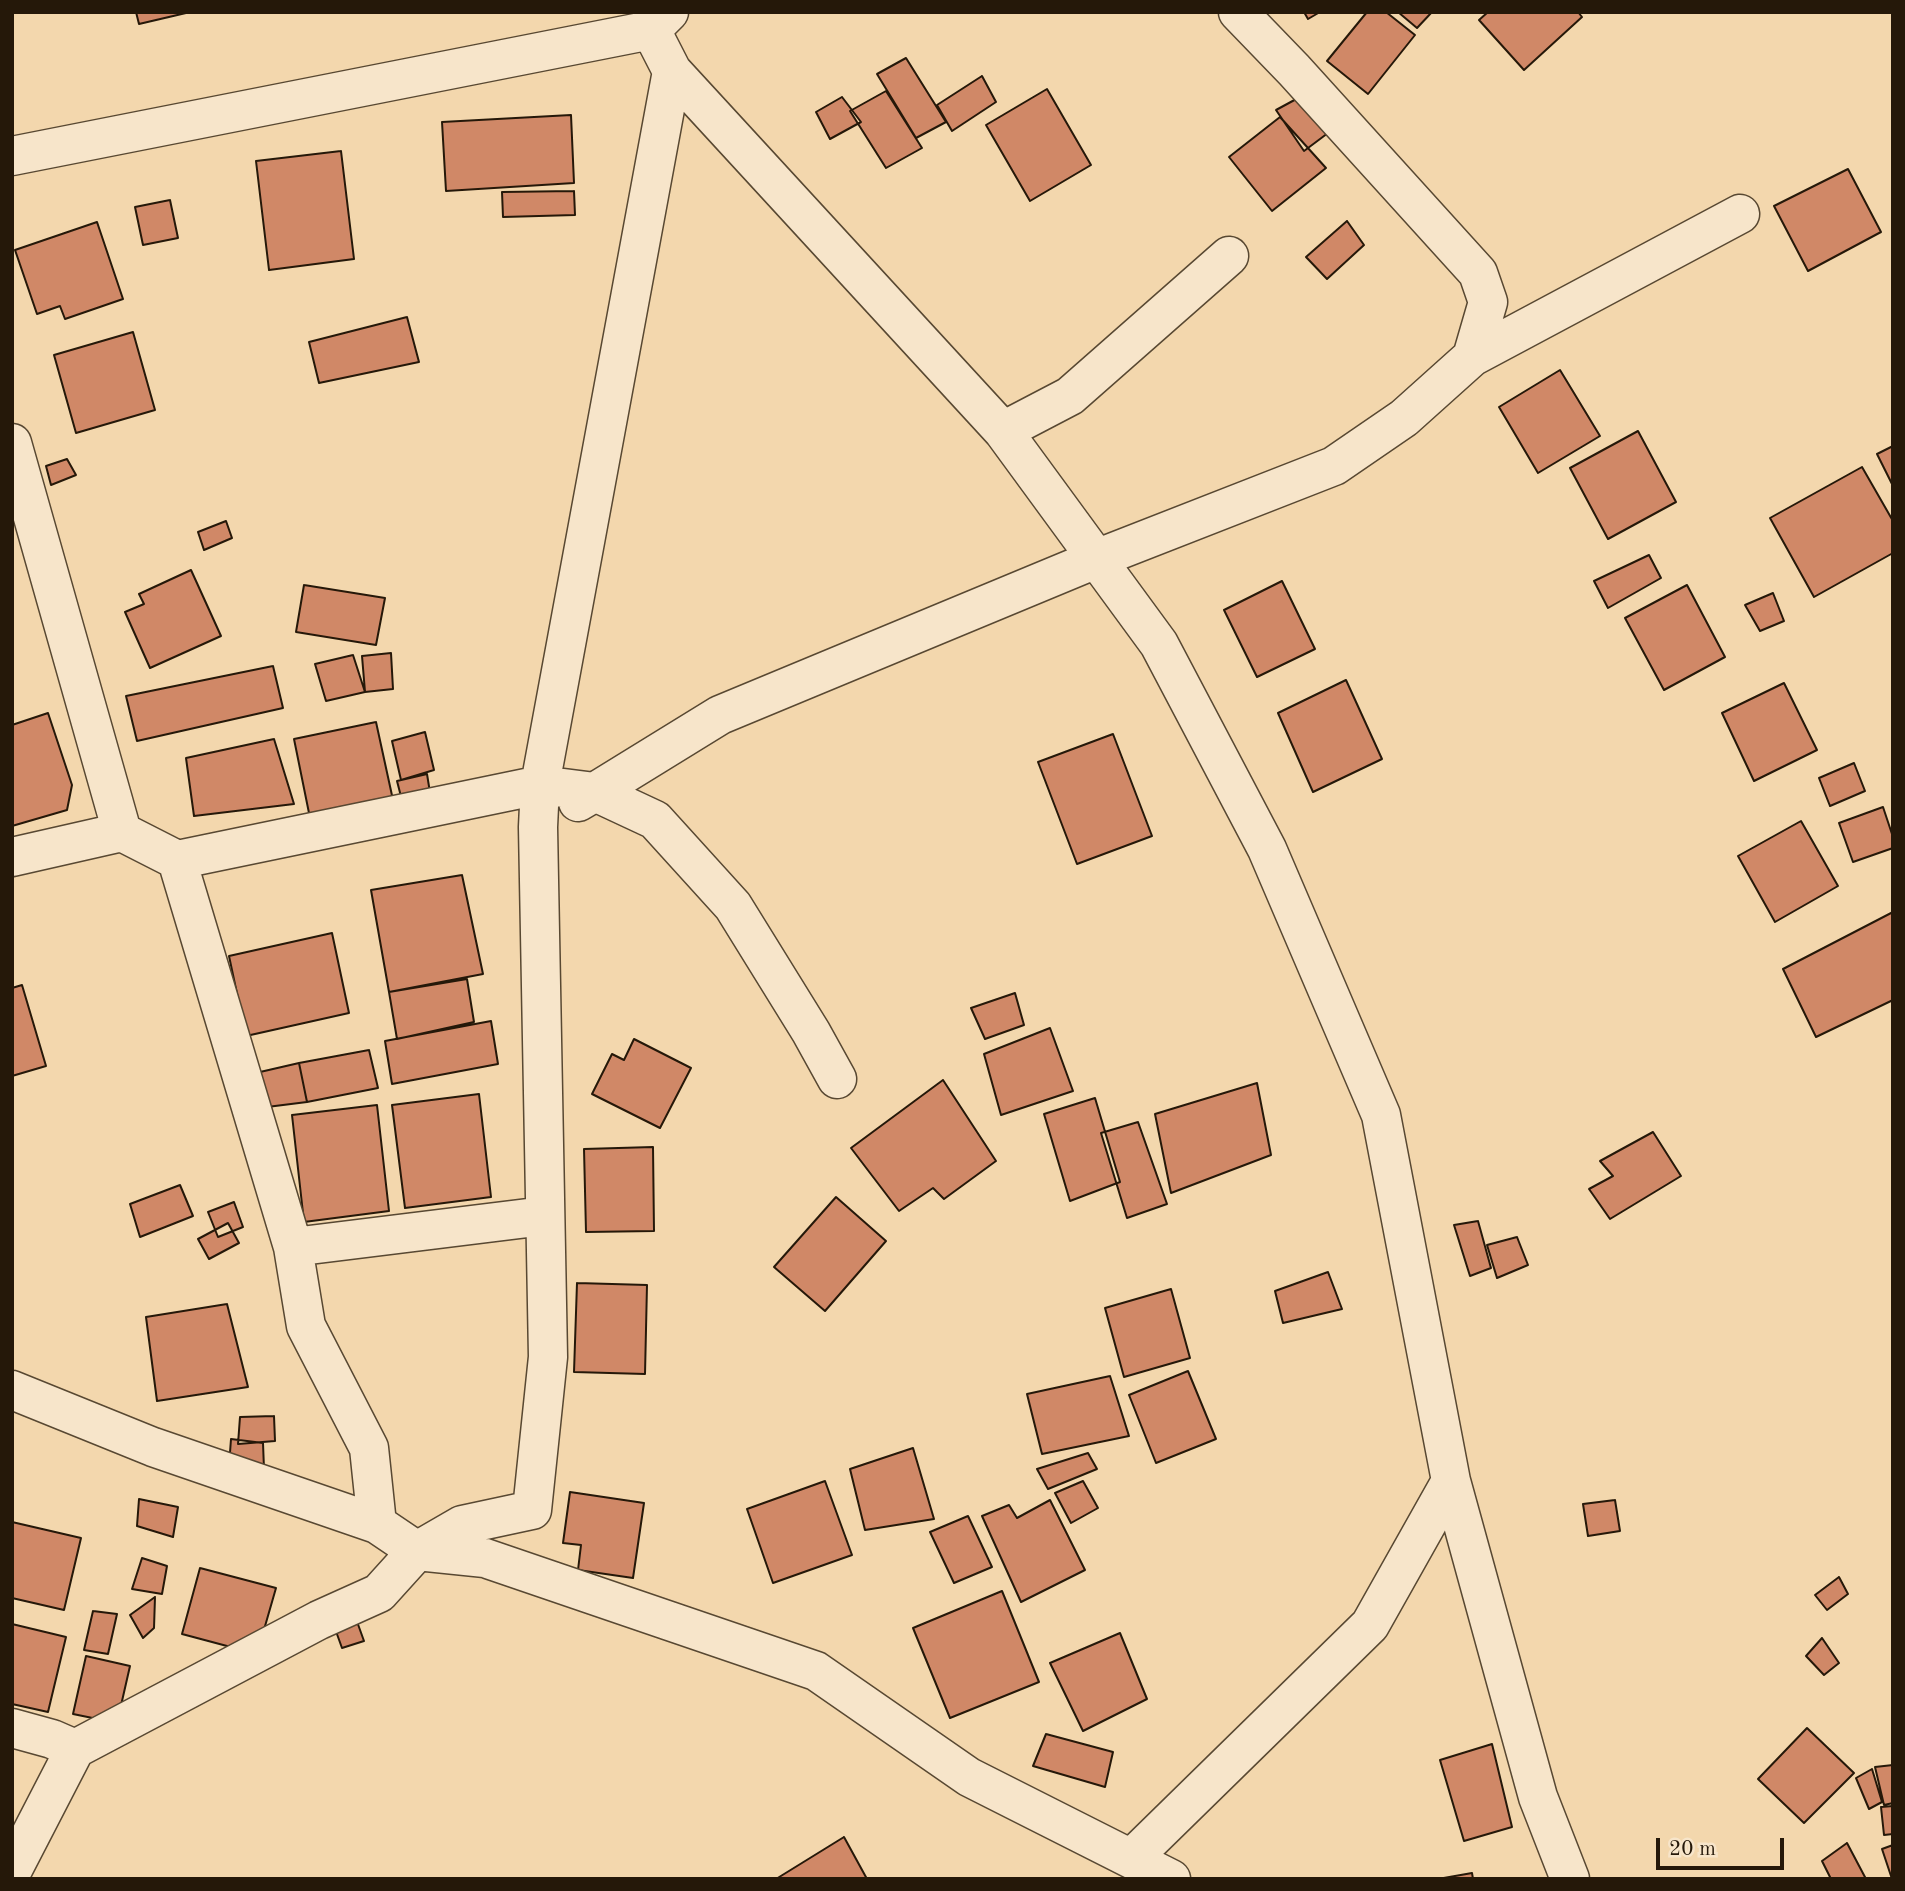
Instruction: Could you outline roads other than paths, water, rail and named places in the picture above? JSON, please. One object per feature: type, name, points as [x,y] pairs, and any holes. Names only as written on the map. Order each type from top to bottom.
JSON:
[{"type":"street","points":[[1238,12],[1478,273],[1488,302],[1472,357]]},
{"type":"street","points":[[12,156],[660,21],[672,71],[540,785],[538,827],[548,1357],[532,1510],[462,1525],[416,1551],[379,1593],[319,1620],[75,1749],[12,1871]]},
{"type":"street","points":[[672,71],[1003,431],[1159,644],[1267,849],[1381,1115],[1451,1481],[1538,1797],[1570,1879]]},
{"type":"street","points":[[538,827],[720,715],[1096,559],[1334,466],[1404,418],[1472,357],[1740,214]]},
{"type":"street","points":[[1003,431],[1070,396],[1229,256]]},
{"type":"street","points":[[12,443],[24,525],[122,832]]},
{"type":"street","points":[[12,857],[122,832],[177,860],[540,785],[595,792],[655,820],[733,906],[811,1031],[837,1079]]},
{"type":"street","points":[[177,860],[293,1247],[306,1326],[369,1448],[377,1524]]},
{"type":"street","points":[[293,1247],[544,1216]]},
{"type":"street","points":[[12,1390],[153,1447],[377,1524],[416,1551],[485,1558],[816,1671],[969,1777],[1171,1879]]},
{"type":"street","points":[[1132,1858],[1370,1625],[1451,1481]]},
{"type":"street","points":[[12,1728],[52,1739],[75,1749]]}]
